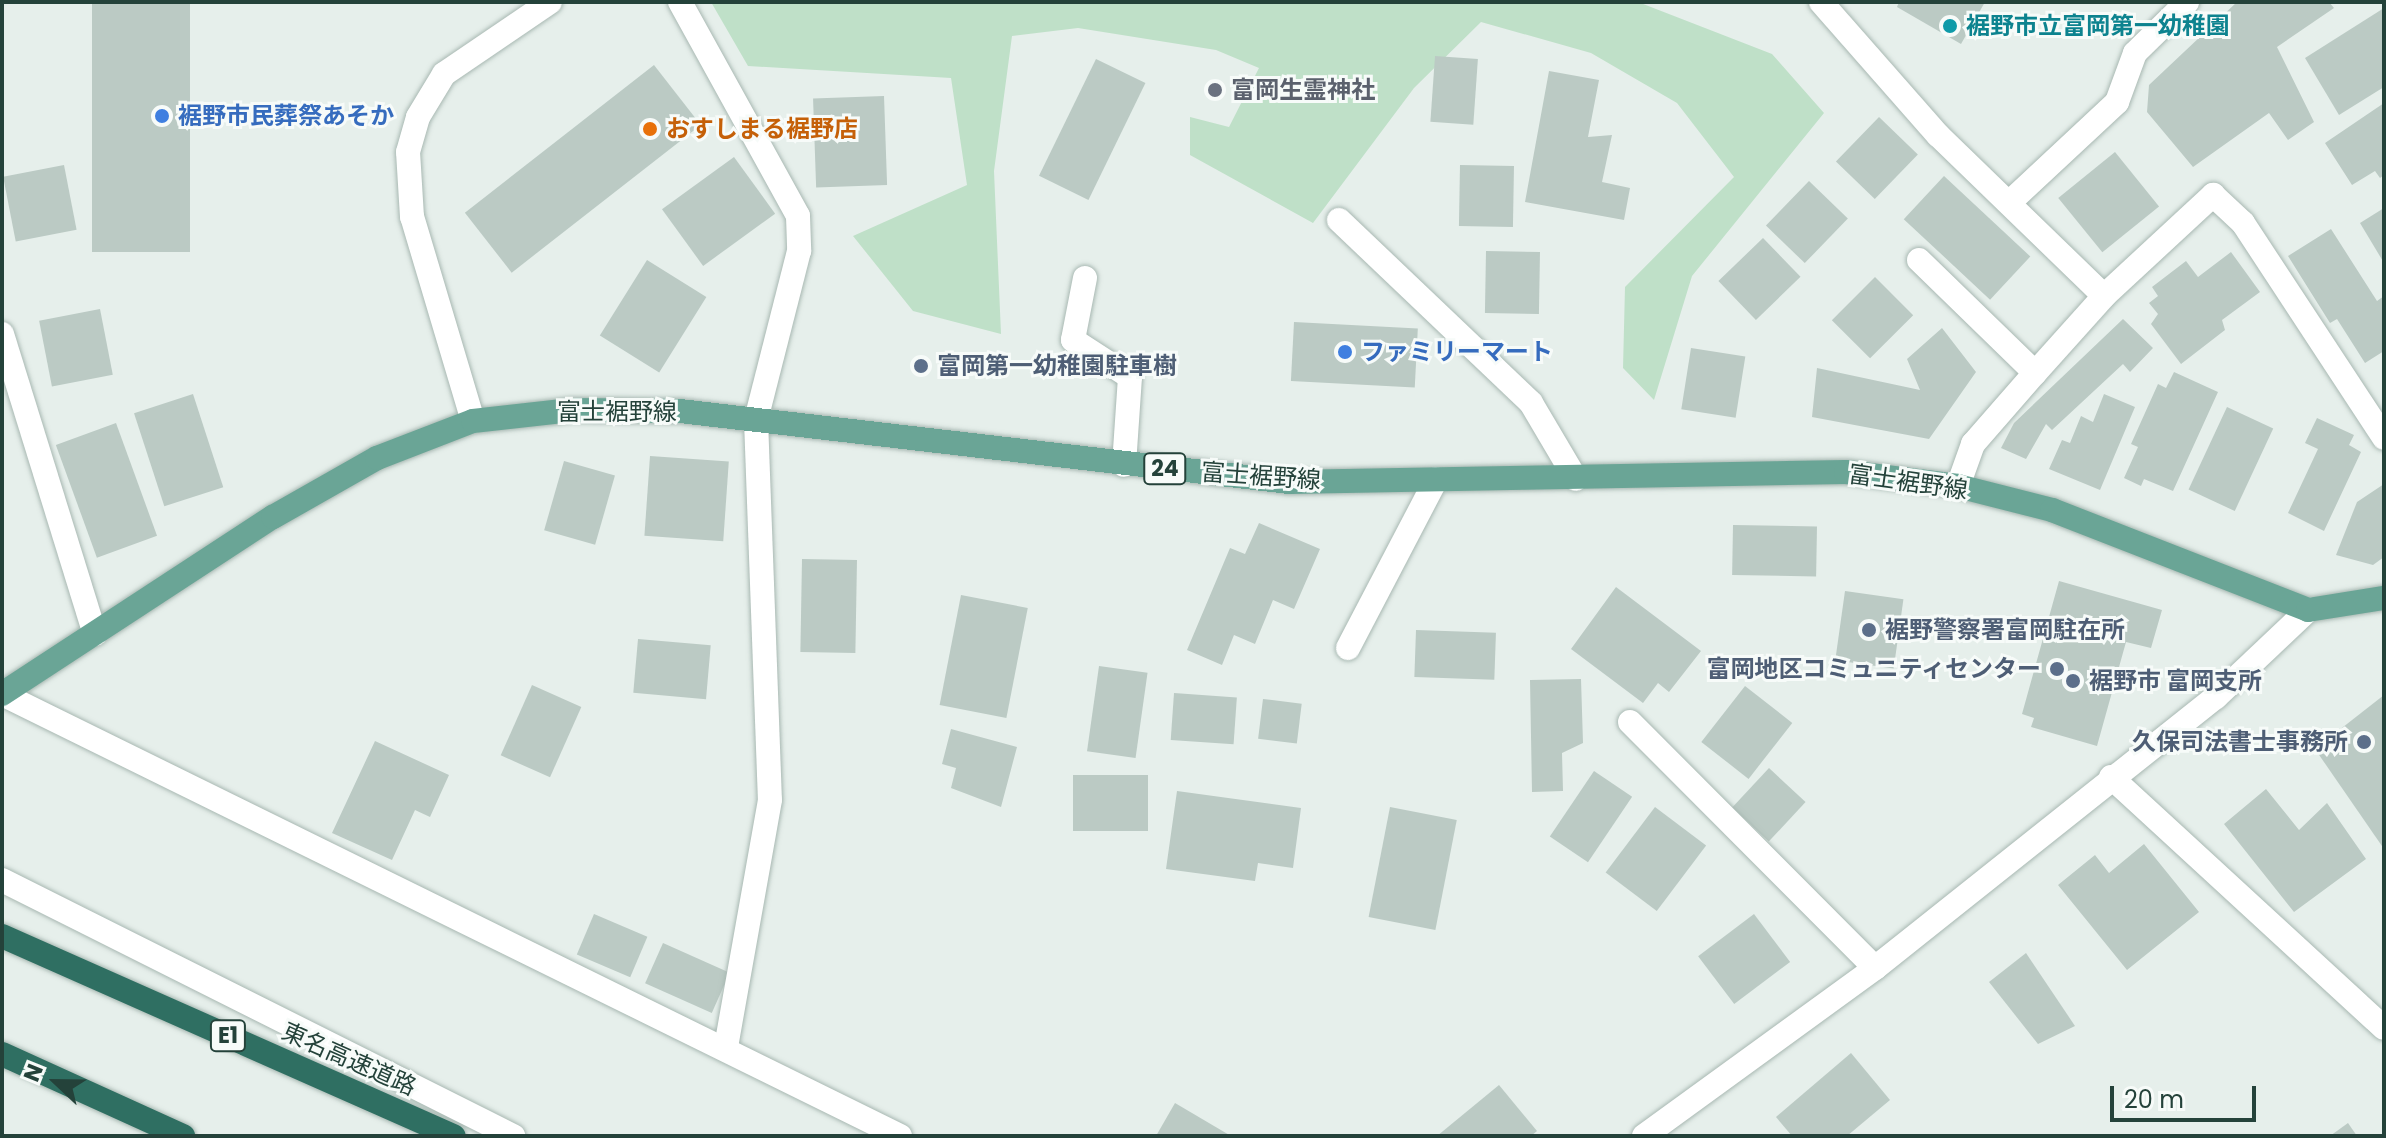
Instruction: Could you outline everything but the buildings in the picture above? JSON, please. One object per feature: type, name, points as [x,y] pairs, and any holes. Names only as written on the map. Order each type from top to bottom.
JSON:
[{"type":"highway","name":"東名高速道路","points":[[2,936],[454,1136]]},
{"type":"highway","points":[[2,1054],[183,1136]]},
{"type":"main road","name":"富士裾野線","points":[[2,694],[273,517],[377,458],[473,421],[571,410],[680,411],[1289,482],[1846,472],[1958,486],[2052,510],[2308,610]]},
{"type":"main road","points":[[2308,610],[2384,598]]},
{"type":"street","points":[[473,421],[412,217],[408,152],[418,117],[444,74],[550,2]]},
{"type":"street","points":[[680,2],[798,216],[799,251],[756,420],[770,800],[726,1047]]},
{"type":"street","points":[[1821,2],[1938,135],[2011,201],[2104,296]]},
{"type":"street","points":[[2011,201],[2117,102],[2135,53],[2187,2]]},
{"type":"street","points":[[1958,486],[1973,444],[2035,373],[2104,296],[2213,195],[2243,223],[2384,438]]},
{"type":"street","points":[[1339,220],[1531,403],[1576,479]]},
{"type":"street","points":[[1919,260],[2035,373]]},
{"type":"street","points":[[1085,278],[1073,340],[1130,377],[1124,465]]},
{"type":"street","points":[[2,334],[95,634]]},
{"type":"street","points":[[1348,648],[1436,480]]},
{"type":"street","points":[[1644,1136],[1875,968],[2111,777],[2216,697],[2308,610]]},
{"type":"street","points":[[2,694],[726,1047],[900,1136]]},
{"type":"street","points":[[1630,722],[1875,968]]},
{"type":"street","points":[[2111,777],[2384,1028]]},
{"type":"street","points":[[2,880],[513,1136]]},
{"type":"green space","points":[[711,2],[1638,2],[1772,54],[1824,113],[1692,276],[1654,400],[1623,368],[1625,287],[1734,177],[1677,103],[1591,53],[1481,22],[1414,88],[1313,223],[1190,155],[1190,117],[1229,127],[1259,68],[1216,50],[1078,28],[1012,36],[994,171],[1001,334],[913,311],[853,236],[967,185],[951,78],[748,66]]},
{"type":"place","name":"裾野市立富岡第一幼稚園","points":[[1950,26]]},
{"type":"place","name":"富岡生霊神社","points":[[1215,90]]},
{"type":"place","name":"裾野市民葬祭あそか","points":[[162,116]]},
{"type":"place","name":"おすしまる裾野店","points":[[650,129]]},
{"type":"place","name":"ファミリーマート","points":[[1345,352]]},
{"type":"place","name":"富岡第一幼稚園駐車樹","points":[[921,366]]},
{"type":"place","name":"裾野警察署富岡駐在所","points":[[1869,630]]},
{"type":"place","name":"富岡地区コミュニティセンター","points":[[2057,669]]},
{"type":"place","name":"裾野市 富岡支所","points":[[2073,681]]},
{"type":"place","name":"久保司法書士事務所","points":[[2364,742]]}]
